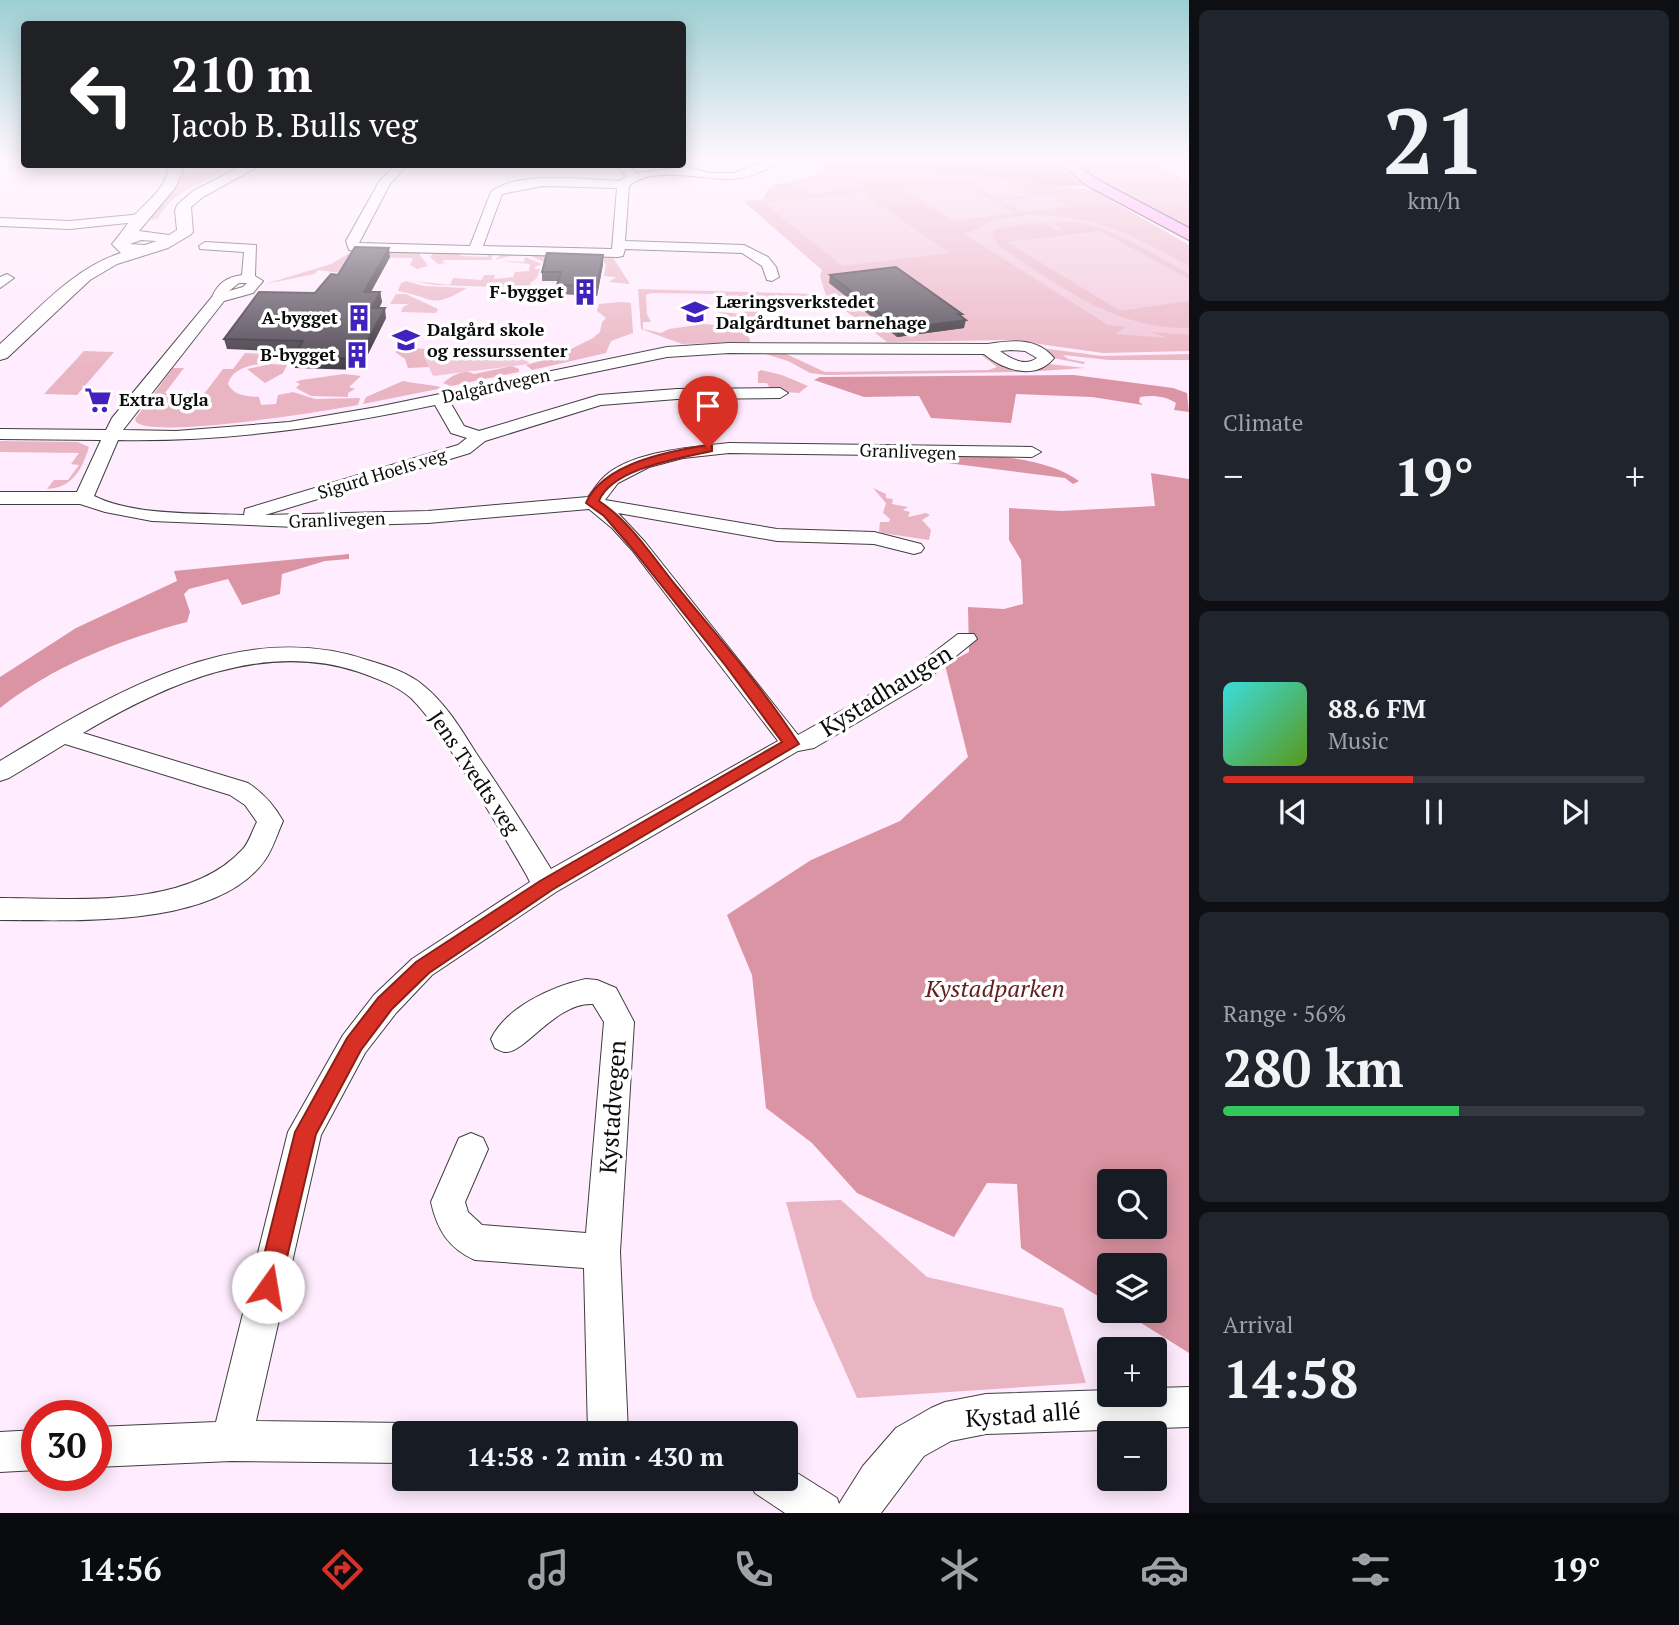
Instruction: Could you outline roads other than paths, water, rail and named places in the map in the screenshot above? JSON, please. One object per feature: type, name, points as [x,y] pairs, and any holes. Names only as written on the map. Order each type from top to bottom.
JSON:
[{"type":"street","points":[[84,277],[84,272],[125,243],[133,228]]},
{"type":"street","points":[[147,228],[155,242]]},
{"type":"street","points":[[125,243],[155,242],[180,237],[185,228]]},
{"type":"street","points":[[359,228],[352,241],[354,247],[475,250],[744,249],[771,267],[772,277]]},
{"type":"street","points":[[475,250],[483,228]]},
{"type":"street","points":[[619,249],[622,228]]},
{"type":"street","points":[[0,354],[84,277],[111,261],[155,242]]},
{"type":"street","points":[[84,498],[110,435],[124,414],[219,298],[227,283],[248,278],[251,248],[205,246]]},
{"type":"street","name":"Dalgårdvegen","points":[[2,433],[176,436],[276,428],[332,420],[667,352],[729,348],[988,349]]},
{"type":"street","name":"Sigurd Hoels veg","points":[[244,521],[251,514],[464,449],[479,437],[599,400],[677,394],[780,393]]},
{"type":"street","points":[[440,398],[457,429],[479,437]]},
{"type":"street","name":"Granlivegen","points":[[593,503],[597,492],[632,468],[672,454],[708,448],[763,447],[974,454],[1032,452]]},
{"type":"street","name":"Granlivegen","points":[[0,498],[84,498],[106,508],[139,513],[244,521],[312,522],[430,517],[562,503],[593,503],[777,536],[874,538],[914,548]]},
{"type":"street","points":[[593,503],[608,513],[635,543],[731,662],[792,744]]},
{"type":"street","name":"Kystadhaugen","points":[[231,1441],[305,1132],[354,1044],[385,1004],[422,967],[546,885],[792,744],[804,742],[911,681],[966,639]]},
{"type":"street","name":"Jens Tvedts veg","points":[[0,772],[116,703],[227,660],[272,654],[330,654],[368,665],[408,684],[437,713],[503,811],[546,885]]},
{"type":"street","points":[[0,909],[149,905],[200,893],[244,867],[266,835],[270,821],[254,799],[239,789],[63,735]]},
{"type":"street","name":"Kystadvegen","points":[[506,1039],[521,1025],[561,999],[582,992],[598,992],[610,1000],[619,1022],[602,1252],[608,1421]]},
{"type":"street","points":[[471,1149],[449,1202],[453,1222],[475,1242],[602,1252]]},
{"type":"street","name":"Kystad allé","points":[[856,1513],[878,1480],[911,1442],[945,1422],[986,1414],[1189,1407]]},
{"type":"street","points":[[112,1446],[231,1441],[392,1443]]},
{"type":"street","points":[[0,1451],[21,1450]]},
{"type":"street","points":[[788,1491],[822,1513]]},
{"type":"place","name":"F-bygget","points":[[585,292]]},
{"type":"place","name":"Læringsverkstedet Dalgårdtunet barnehage","points":[[695,312]]},
{"type":"place","name":"A-bygget","points":[[359,318]]},
{"type":"place","name":"Dalgård skole og ressurssenter","points":[[406,340]]},
{"type":"place","name":"B-bygget","points":[[357,355]]},
{"type":"place","name":"Extra Ugla","points":[[98,400]]},
{"type":"park label","name":"Kystadparken","points":[[995,989]]}]
